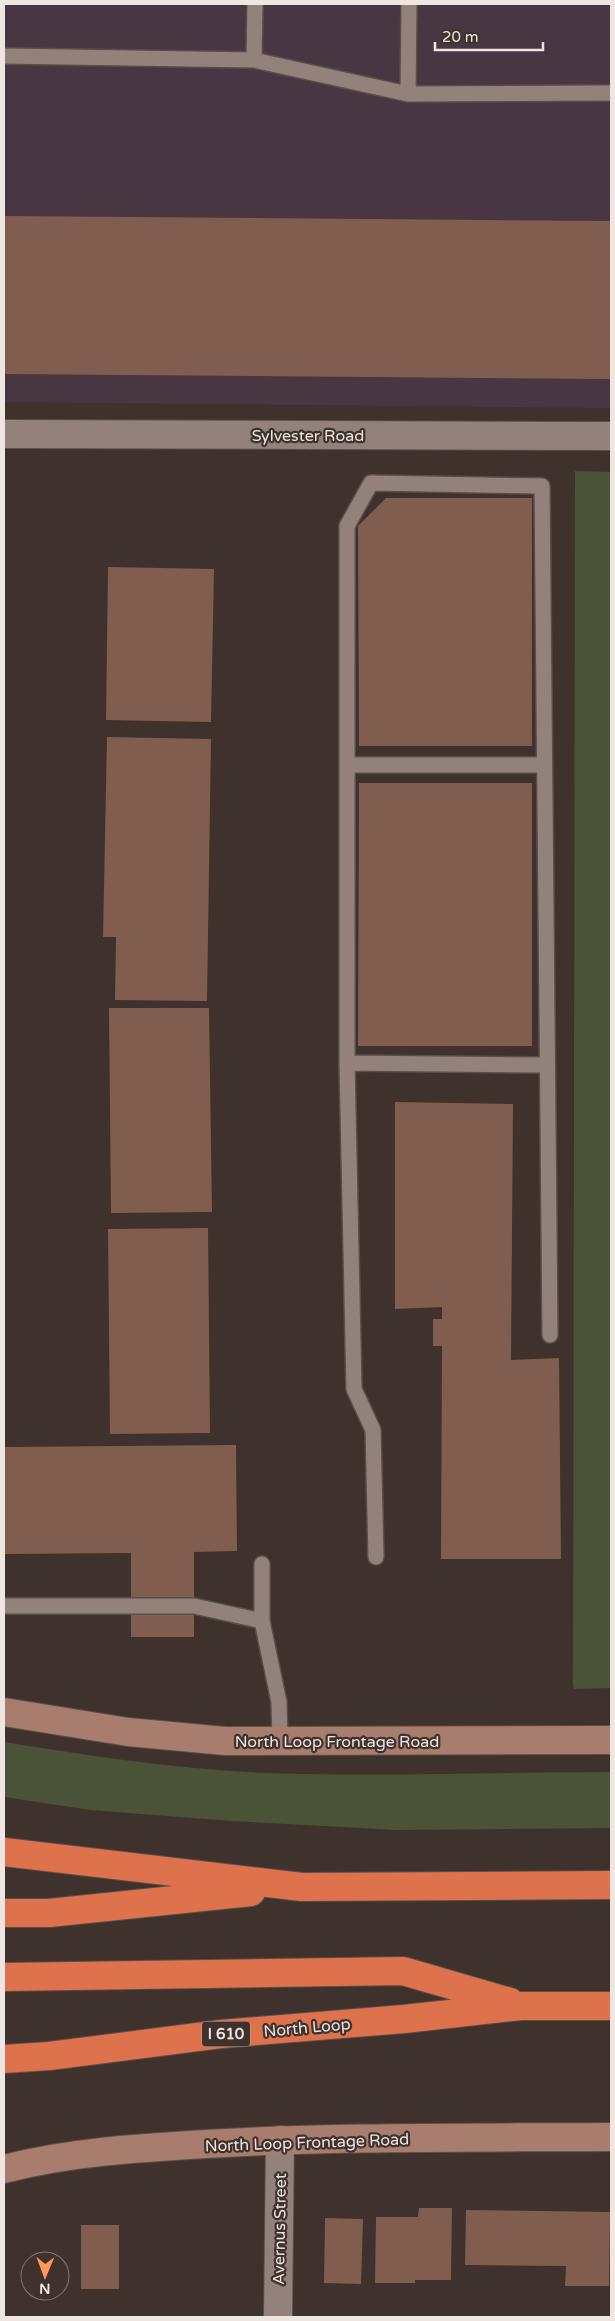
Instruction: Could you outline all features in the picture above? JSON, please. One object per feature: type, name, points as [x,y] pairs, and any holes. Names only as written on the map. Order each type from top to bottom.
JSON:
[{"type":"highway","points":[[4,1852],[302,1887]]},
{"type":"highway","points":[[4,1913],[49,1912],[302,1887],[611,1885]]},
{"type":"highway","points":[[4,1977],[402,1971],[521,2006]]},
{"type":"highway","name":"North Loop","points":[[4,2059],[49,2056],[221,2034],[404,2019],[521,2006],[611,2006]]},
{"type":"highway","points":[[4,2072],[49,2056]]},
{"type":"main road","name":"North Loop Frontage Road","points":[[4,1712],[128,1732],[225,1741],[611,1740]]},
{"type":"main road","name":"North Loop Frontage Road","points":[[4,2169],[34,2161],[111,2150],[280,2140],[611,2137]]},
{"type":"street","name":"Sylvester Road","points":[[4,434],[611,436]]},
{"type":"street","name":"Avernus Street","points":[[278,2317],[280,2140]]},
{"type":"lane","points":[[254,4],[254,60]]},
{"type":"lane","points":[[408,94],[410,4]]},
{"type":"lane","points":[[4,56],[254,60],[408,94],[611,93]]},
{"type":"lane","points":[[376,1558],[373,1430],[354,1389],[347,1063],[347,526],[371,483],[542,486],[550,1335]]},
{"type":"lane","points":[[347,765],[544,765]]},
{"type":"lane","points":[[347,1063],[546,1064]]},
{"type":"lane","points":[[262,1564],[262,1621],[279,1702],[280,1741]]},
{"type":"lane","points":[[4,1606],[194,1606],[262,1621]]},
{"type":"shaded area","points":[[4,4],[611,4],[611,408],[4,402]]},
{"type":"green space","points":[[575,471],[611,472],[611,1688],[574,1689],[573,1685]]},
{"type":"green space","points":[[4,1742],[154,1764],[267,1773],[382,1775],[611,1772],[611,1828],[396,1830],[231,1821],[90,1810],[4,1797]]},
{"type":"building","points":[[4,216],[611,221],[611,379],[4,374]]},
{"type":"building","points":[[386,498],[532,498],[532,746],[359,746],[358,526]]},
{"type":"building","points":[[108,567],[214,569],[211,722],[106,720]]},
{"type":"building","points":[[107,737],[211,739],[207,1001],[115,1000],[116,937],[103,937]]},
{"type":"building","points":[[359,783],[532,783],[532,1046],[358,1046]]},
{"type":"building","points":[[109,1008],[209,1008],[212,1212],[111,1213]]},
{"type":"building","points":[[395,1102],[513,1104],[511,1360],[559,1358],[561,1559],[441,1559],[442,1346],[433,1346],[433,1319],[442,1319],[442,1307],[395,1309]]},
{"type":"building","points":[[208,1228],[210,1433],[110,1434],[108,1229]]},
{"type":"building","points":[[236,1445],[237,1551],[194,1552],[194,1637],[131,1637],[131,1553],[5,1554],[4,1447]]},
{"type":"building","points":[[419,2208],[452,2208],[451,2280],[415,2280],[415,2283],[375,2283],[376,2217],[418,2217]]},
{"type":"building","points":[[466,2210],[610,2212],[609,2286],[565,2286],[566,2266],[465,2265]]},
{"type":"building","points":[[325,2218],[363,2219],[361,2284],[324,2283]]},
{"type":"building","points":[[81,2225],[119,2225],[119,2289],[81,2289]]}]
